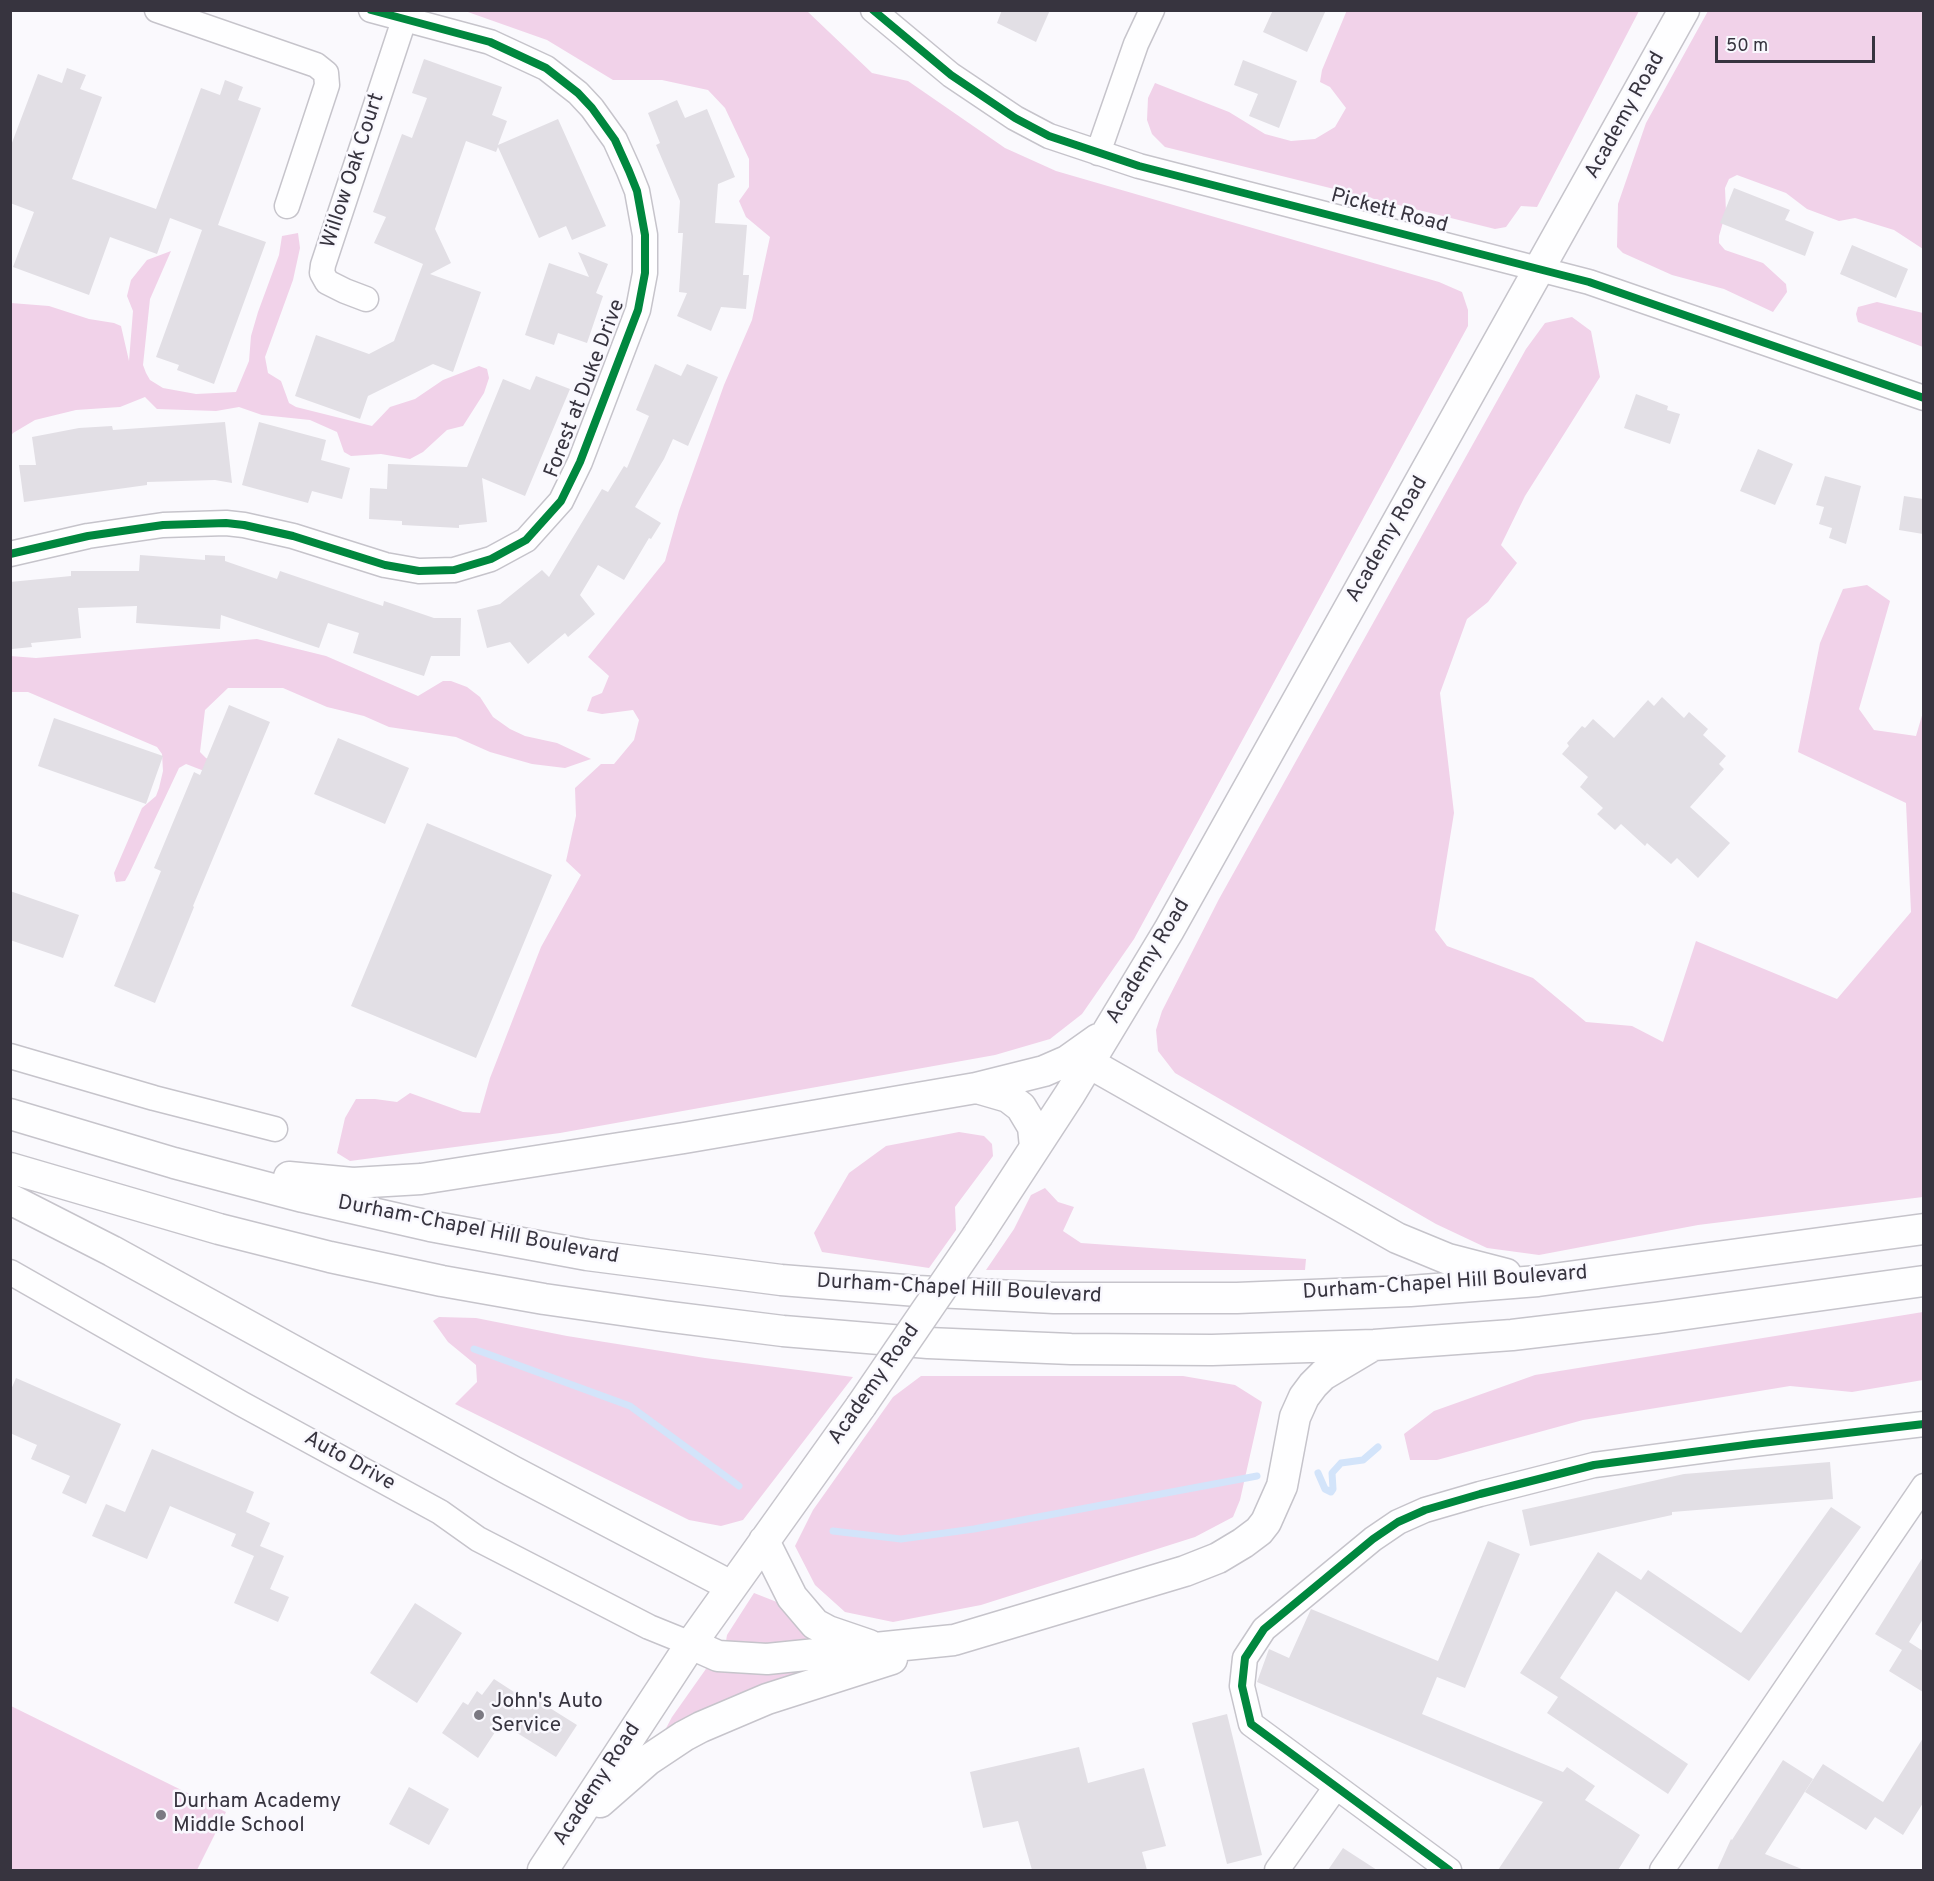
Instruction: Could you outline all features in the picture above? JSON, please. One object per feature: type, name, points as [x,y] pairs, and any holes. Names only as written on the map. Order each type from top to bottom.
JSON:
[{"type":"main road","name":"Academy Road","points":[[543,1870],[691,1644],[861,1406],[978,1235],[1089,1063],[1169,930],[1684,10]]},
{"type":"main road","points":[[174,1163],[321,1181],[373,1183],[421,1179],[684,1138],[976,1088],[1044,1071],[1067,1061],[1107,1032]]},
{"type":"main road","points":[[1089,1063],[1397,1238],[1448,1259],[1538,1281]]},
{"type":"main road","points":[[976,1088],[1008,1097],[1021,1107],[1034,1127],[1035,1147]]},
{"type":"main road","name":"Durham-Chapel Hill Boulevard","points":[[10,1114],[174,1163],[303,1197],[430,1226],[587,1255],[781,1280],[917,1291],[1054,1298],[1237,1298],[1410,1291],[1538,1281],[1923,1229]]},
{"type":"main road","points":[[10,1168],[219,1229],[330,1257],[442,1281],[543,1299],[663,1316],[783,1331],[928,1343],[1071,1349],[1212,1350],[1374,1345],[1523,1334],[1923,1281]]},
{"type":"main road","points":[[10,1199],[102,1246],[502,1465],[731,1586]]},
{"type":"main road","points":[[565,1835],[648,1760],[701,1727],[767,1699],[1185,1571],[1218,1558],[1244,1543],[1259,1532],[1278,1496],[1282,1486],[1295,1417],[1304,1397],[1323,1375],[1374,1345]]},
{"type":"main road","points":[[764,1542],[792,1597],[815,1624],[828,1631],[877,1648]]},
{"type":"main road","points":[[691,1644],[718,1656],[767,1659],[954,1640]]},
{"type":"street","points":[[156,10],[316,65],[326,74],[327,85],[287,206]]},
{"type":"street","name":"Forest at Duke Drive","points":[[10,554],[88,536],[164,525],[226,523],[293,536],[385,565],[419,571],[454,570],[491,559],[526,540],[561,501],[580,462],[638,310],[645,273],[646,252],[643,216],[637,191],[615,140],[592,108],[563,80],[530,60],[490,42],[371,10]]},
{"type":"street","name":"Pickett Road","points":[[873,10],[951,75],[1015,118],[1049,136],[1098,153],[1589,282],[1923,398]]},
{"type":"street","points":[[1098,153],[1136,44],[1152,10]]},
{"type":"street","name":"Willow Oak Court","points":[[366,299],[327,282],[322,273],[323,265],[404,20]]},
{"type":"street","points":[[10,1056],[154,1098],[275,1129]]},
{"type":"street","name":"Auto Drive","points":[[10,1272],[242,1404],[440,1512],[478,1539],[649,1627],[691,1644]]},
{"type":"street","points":[[1449,1870],[1251,1724],[1242,1686],[1245,1658],[1264,1629],[1373,1539],[1398,1522],[1425,1510],[1594,1465],[1923,1424]]},
{"type":"street","points":[[1662,1870],[1923,1486]]},
{"type":"street","points":[[1277,1870],[1336,1787]]},
{"type":"shaded area","points":[[1347,10],[1639,11],[1537,207],[1521,206],[1506,227],[1495,229],[1165,147],[1152,134],[1147,120],[1148,98],[1155,83],[1229,112],[1265,134],[1291,141],[1315,139],[1335,127],[1346,108],[1330,87],[1320,82],[1322,70]]},
{"type":"shaded area","points":[[465,11],[807,11],[872,73],[908,81],[1005,148],[1056,171],[1439,282],[1462,292],[1468,310],[1468,326],[1134,939],[1082,1014],[1050,1039],[995,1055],[560,1133],[350,1161],[337,1153],[345,1118],[356,1099],[397,1102],[410,1093],[463,1112],[480,1113],[490,1078],[541,947],[581,875],[566,861],[576,816],[575,788],[601,764],[614,764],[634,740],[639,720],[633,710],[602,714],[587,711],[592,697],[602,693],[609,676],[588,657],[665,561],[679,511],[724,385],[752,320],[770,237],[746,217],[739,201],[749,187],[749,159],[725,108],[708,90],[662,80],[613,80],[547,40]]},
{"type":"shaded area","points":[[1708,11],[1923,11],[1923,249],[1894,230],[1855,218],[1839,221],[1807,209],[1786,193],[1737,175],[1729,179],[1725,188],[1726,212],[1719,243],[1725,250],[1763,263],[1786,284],[1787,292],[1773,312],[1724,289],[1672,275],[1623,253],[1617,247],[1618,204],[1646,123]]},
{"type":"shaded area","points":[[298,233],[300,248],[293,280],[265,357],[268,373],[281,381],[289,403],[296,407],[372,426],[390,407],[415,399],[443,380],[479,366],[487,369],[489,378],[484,393],[463,426],[447,430],[423,452],[410,459],[381,454],[351,456],[344,452],[337,432],[310,420],[262,415],[239,407],[216,411],[157,409],[145,397],[120,407],[76,410],[35,420],[11,436],[11,303],[49,306],[89,319],[121,326],[129,361],[133,311],[127,296],[131,280],[147,260],[171,251],[150,299],[143,365],[146,373],[150,380],[163,388],[196,394],[236,392],[249,361],[251,336],[279,255],[282,236]]},
{"type":"shaded area","points":[[1877,302],[1923,313],[1923,347],[1858,322],[1856,314],[1858,307]]},
{"type":"shaded area","points":[[1572,317],[1591,331],[1600,377],[1525,496],[1501,545],[1517,563],[1488,602],[1467,619],[1440,693],[1454,813],[1435,930],[1447,946],[1533,978],[1586,1022],[1632,1026],[1663,1042],[1696,941],[1837,999],[1911,912],[1906,803],[1798,752],[1820,643],[1843,589],[1867,585],[1890,601],[1859,709],[1874,730],[1916,736],[1923,712],[1923,1197],[1698,1225],[1539,1255],[1487,1248],[1436,1224],[1175,1073],[1158,1051],[1156,1030],[1162,1011],[1219,899],[1526,349],[1545,323]]},
{"type":"shaded area","points":[[257,639],[326,656],[418,696],[443,681],[451,681],[467,687],[480,697],[493,717],[510,729],[525,736],[557,743],[591,759],[565,768],[532,764],[490,752],[456,737],[389,727],[364,716],[327,707],[283,688],[228,688],[205,710],[200,752],[206,758],[228,766],[212,774],[186,764],[179,768],[129,874],[125,881],[116,882],[114,873],[142,808],[156,796],[159,788],[163,771],[162,754],[157,747],[28,692],[11,692],[10,656],[36,658]]},
{"type":"shaded area","points":[[959,1132],[984,1136],[992,1144],[993,1156],[955,1207],[956,1230],[929,1268],[822,1252],[814,1233],[849,1173],[886,1146]]},
{"type":"shaded area","points":[[1045,1188],[1058,1202],[1074,1207],[1063,1231],[1081,1243],[1306,1259],[1305,1270],[986,1270],[1014,1229],[1031,1195]]},
{"type":"shaded area","points":[[1923,1312],[1923,1380],[1852,1392],[1790,1386],[1583,1420],[1437,1460],[1410,1460],[1404,1434],[1434,1411],[1535,1375]]},
{"type":"shaded area","points":[[439,1317],[476,1318],[567,1336],[705,1358],[853,1377],[743,1520],[721,1526],[689,1520],[455,1404],[477,1382],[476,1365],[448,1342],[433,1321]]},
{"type":"shaded area","points":[[921,1376],[1183,1376],[1235,1385],[1262,1402],[1240,1500],[1233,1517],[1195,1537],[981,1605],[893,1622],[845,1612],[815,1585],[795,1546],[813,1510],[893,1397]]},
{"type":"shaded area","points":[[754,1593],[787,1606],[833,1645],[728,1643],[727,1635]]},
{"type":"shaded area","points":[[852,1660],[664,1732],[708,1666]]},
{"type":"shaded area","points":[[11,1706],[226,1812],[197,1870],[11,1870]]},
{"type":"building","points":[[1002,10],[1050,10],[1036,42],[997,23]]},
{"type":"building","points":[[1273,10],[1326,10],[1307,52],[1263,32]]},
{"type":"building","points":[[424,59],[502,87],[492,115],[507,121],[498,145],[558,119],[606,226],[572,240],[566,226],[539,238],[498,147],[496,152],[466,141],[435,229],[451,263],[430,274],[481,292],[453,372],[433,364],[368,396],[360,419],[295,396],[316,335],[369,354],[394,341],[423,264],[374,243],[386,217],[373,212],[402,134],[412,138],[427,98],[412,93]]},
{"type":"building","points":[[1243,60],[1297,81],[1279,128],[1249,116],[1258,94],[1234,85]]},
{"type":"building","points":[[67,68],[86,75],[80,89],[102,97],[72,179],[156,209],[201,88],[220,95],[225,80],[243,87],[238,100],[261,108],[218,225],[266,242],[214,384],[177,370],[179,365],[156,357],[202,230],[170,218],[157,254],[110,237],[89,295],[13,267],[34,212],[10,203],[10,148],[38,74],[62,83]]},
{"type":"building","points":[[677,100],[685,118],[707,109],[735,177],[718,184],[715,223],[747,225],[743,275],[749,275],[746,309],[721,307],[711,331],[677,316],[687,293],[679,292],[683,233],[678,233],[680,201],[656,145],[660,143],[648,113]]},
{"type":"building","points":[[1734,188],[1790,210],[1785,220],[1814,232],[1805,256],[1720,223]]},
{"type":"building","points":[[1852,245],[1908,269],[1896,298],[1840,274]]},
{"type":"building","points":[[578,252],[608,264],[596,293],[603,296],[587,343],[558,333],[554,345],[525,335],[549,263],[589,277]]},
{"type":"building","points":[[655,364],[681,376],[687,364],[718,377],[688,446],[673,439],[664,459],[635,507],[661,523],[651,539],[649,538],[624,580],[598,565],[580,595],[595,614],[568,637],[565,633],[528,664],[510,642],[487,648],[477,610],[500,604],[542,570],[549,577],[602,489],[608,492],[624,466],[627,468],[649,416],[636,410]]},
{"type":"building","points":[[536,376],[570,389],[525,496],[482,478],[487,522],[459,525],[459,528],[402,525],[402,521],[369,519],[370,488],[387,489],[388,464],[467,467],[503,379],[530,390]]},
{"type":"building","points":[[1636,394],[1668,406],[1667,410],[1680,414],[1670,444],[1624,428]]},
{"type":"building","points":[[225,422],[232,483],[215,480],[147,482],[147,485],[24,502],[19,465],[36,465],[32,437],[79,428],[112,426],[113,430]]},
{"type":"building","points":[[259,422],[326,440],[321,460],[350,468],[342,499],[312,491],[308,503],[242,485]]},
{"type":"building","points":[[1758,449],[1793,464],[1775,505],[1740,491]]},
{"type":"building","points":[[1825,476],[1861,486],[1846,544],[1829,538],[1832,528],[1819,524],[1824,507],[1816,505]]},
{"type":"building","points":[[1904,496],[1923,499],[1923,534],[1899,530]]},
{"type":"building","points":[[140,555],[205,560],[205,555],[225,556],[225,561],[277,579],[280,571],[383,606],[384,601],[434,618],[461,618],[460,656],[431,656],[424,676],[353,653],[359,633],[328,623],[319,648],[221,615],[220,629],[136,623],[137,606],[78,608],[81,638],[31,643],[32,647],[12,649],[10,582],[71,576],[71,571],[139,571]]},
{"type":"building","points":[[1662,697],[1684,718],[1689,712],[1708,729],[1703,735],[1726,756],[1719,764],[1724,769],[1690,807],[1730,843],[1698,878],[1677,858],[1671,864],[1647,843],[1645,846],[1621,824],[1615,830],[1597,814],[1603,808],[1580,787],[1588,777],[1562,754],[1569,746],[1567,743],[1582,726],[1585,728],[1593,719],[1614,738],[1648,700],[1654,706]]},
{"type":"building","points":[[229,705],[270,722],[155,1003],[114,986],[161,871],[154,868],[194,772],[200,775]]},
{"type":"building","points":[[54,718],[163,756],[146,804],[38,766]]},
{"type":"building","points":[[338,738],[409,768],[385,824],[314,794]]},
{"type":"building","points":[[427,823],[552,875],[476,1058],[351,1006]]},
{"type":"building","points":[[10,891],[79,915],[63,958],[10,940]]},
{"type":"building","points":[[16,1378],[121,1424],[86,1504],[62,1493],[70,1476],[31,1459],[37,1445],[10,1433],[10,1392]]},
{"type":"building","points":[[152,1449],[254,1492],[246,1512],[270,1523],[260,1546],[284,1556],[270,1589],[289,1597],[278,1622],[234,1603],[254,1556],[231,1546],[236,1534],[170,1506],[147,1559],[92,1536],[106,1504],[125,1512]]},
{"type":"building","points":[[1830,1462],[1833,1499],[1672,1512],[1672,1515],[1530,1546],[1522,1510],[1684,1474]]},
{"type":"building","points":[[1831,1507],[1861,1527],[1749,1681],[1616,1591],[1560,1678],[1688,1764],[1668,1794],[1547,1713],[1558,1697],[1520,1673],[1598,1552],[1641,1580],[1648,1570],[1741,1633]]},
{"type":"building","points":[[1488,1541],[1520,1554],[1465,1688],[1437,1677],[1422,1714],[1563,1772],[1567,1767],[1595,1786],[1585,1800],[1640,1835],[1618,1870],[1498,1870],[1543,1802],[1257,1682],[1269,1649],[1289,1658],[1311,1609],[1438,1661]]},
{"type":"building","points":[[1923,1557],[1923,1619],[1909,1642],[1923,1651],[1923,1692],[1889,1671],[1902,1650],[1875,1634]]},
{"type":"building","points":[[415,1603],[462,1633],[417,1703],[370,1673]]},
{"type":"building","points":[[494,1679],[531,1703],[534,1698],[577,1725],[556,1757],[501,1723],[478,1758],[442,1733],[463,1702],[468,1705],[477,1691],[482,1695]]},
{"type":"building","points":[[1227,1714],[1262,1855],[1227,1864],[1192,1723]]},
{"type":"building","points":[[1923,1738],[1923,1803],[1903,1835],[1875,1817],[1866,1830],[1805,1792],[1823,1764],[1883,1802]]},
{"type":"building","points":[[1079,1747],[1088,1783],[1144,1768],[1166,1846],[1142,1852],[1147,1870],[1032,1870],[1018,1821],[983,1828],[970,1772]]},
{"type":"building","points":[[1783,1760],[1813,1779],[1765,1854],[1804,1870],[1717,1870],[1731,1839]]},
{"type":"building","points":[[409,1787],[449,1809],[429,1845],[389,1824]]},
{"type":"building","points":[[1343,1848],[1377,1870],[1328,1870]]},
{"type":"waterway","points":[[474,1349],[630,1406],[739,1486]]},
{"type":"waterway","points":[[1318,1473],[1325,1489],[1331,1492],[1333,1489],[1332,1473],[1341,1463],[1363,1460],[1378,1447]]},
{"type":"waterway","points":[[833,1531],[901,1539],[974,1529],[1257,1476]]},
{"type":"cycle path","points":[[10,554],[88,536],[163,525],[226,523],[293,536],[385,565],[419,571],[454,570],[491,559],[526,540],[561,501],[580,462],[638,310],[645,273],[645,235],[637,191],[615,140],[592,108],[578,93],[546,68],[490,42],[371,10]]},
{"type":"cycle path","points":[[873,10],[951,75],[1015,118],[1049,136],[1139,166],[1589,282],[1924,398]]},
{"type":"cycle path","points":[[1449,1870],[1251,1724],[1242,1686],[1245,1658],[1264,1629],[1373,1539],[1398,1522],[1425,1510],[1594,1465],[1924,1424]]},
{"type":"place","name":"John's Auto Service","points":[[479,1715]]},
{"type":"place","name":"Durham Academy Middle School","points":[[161,1815]]}]
